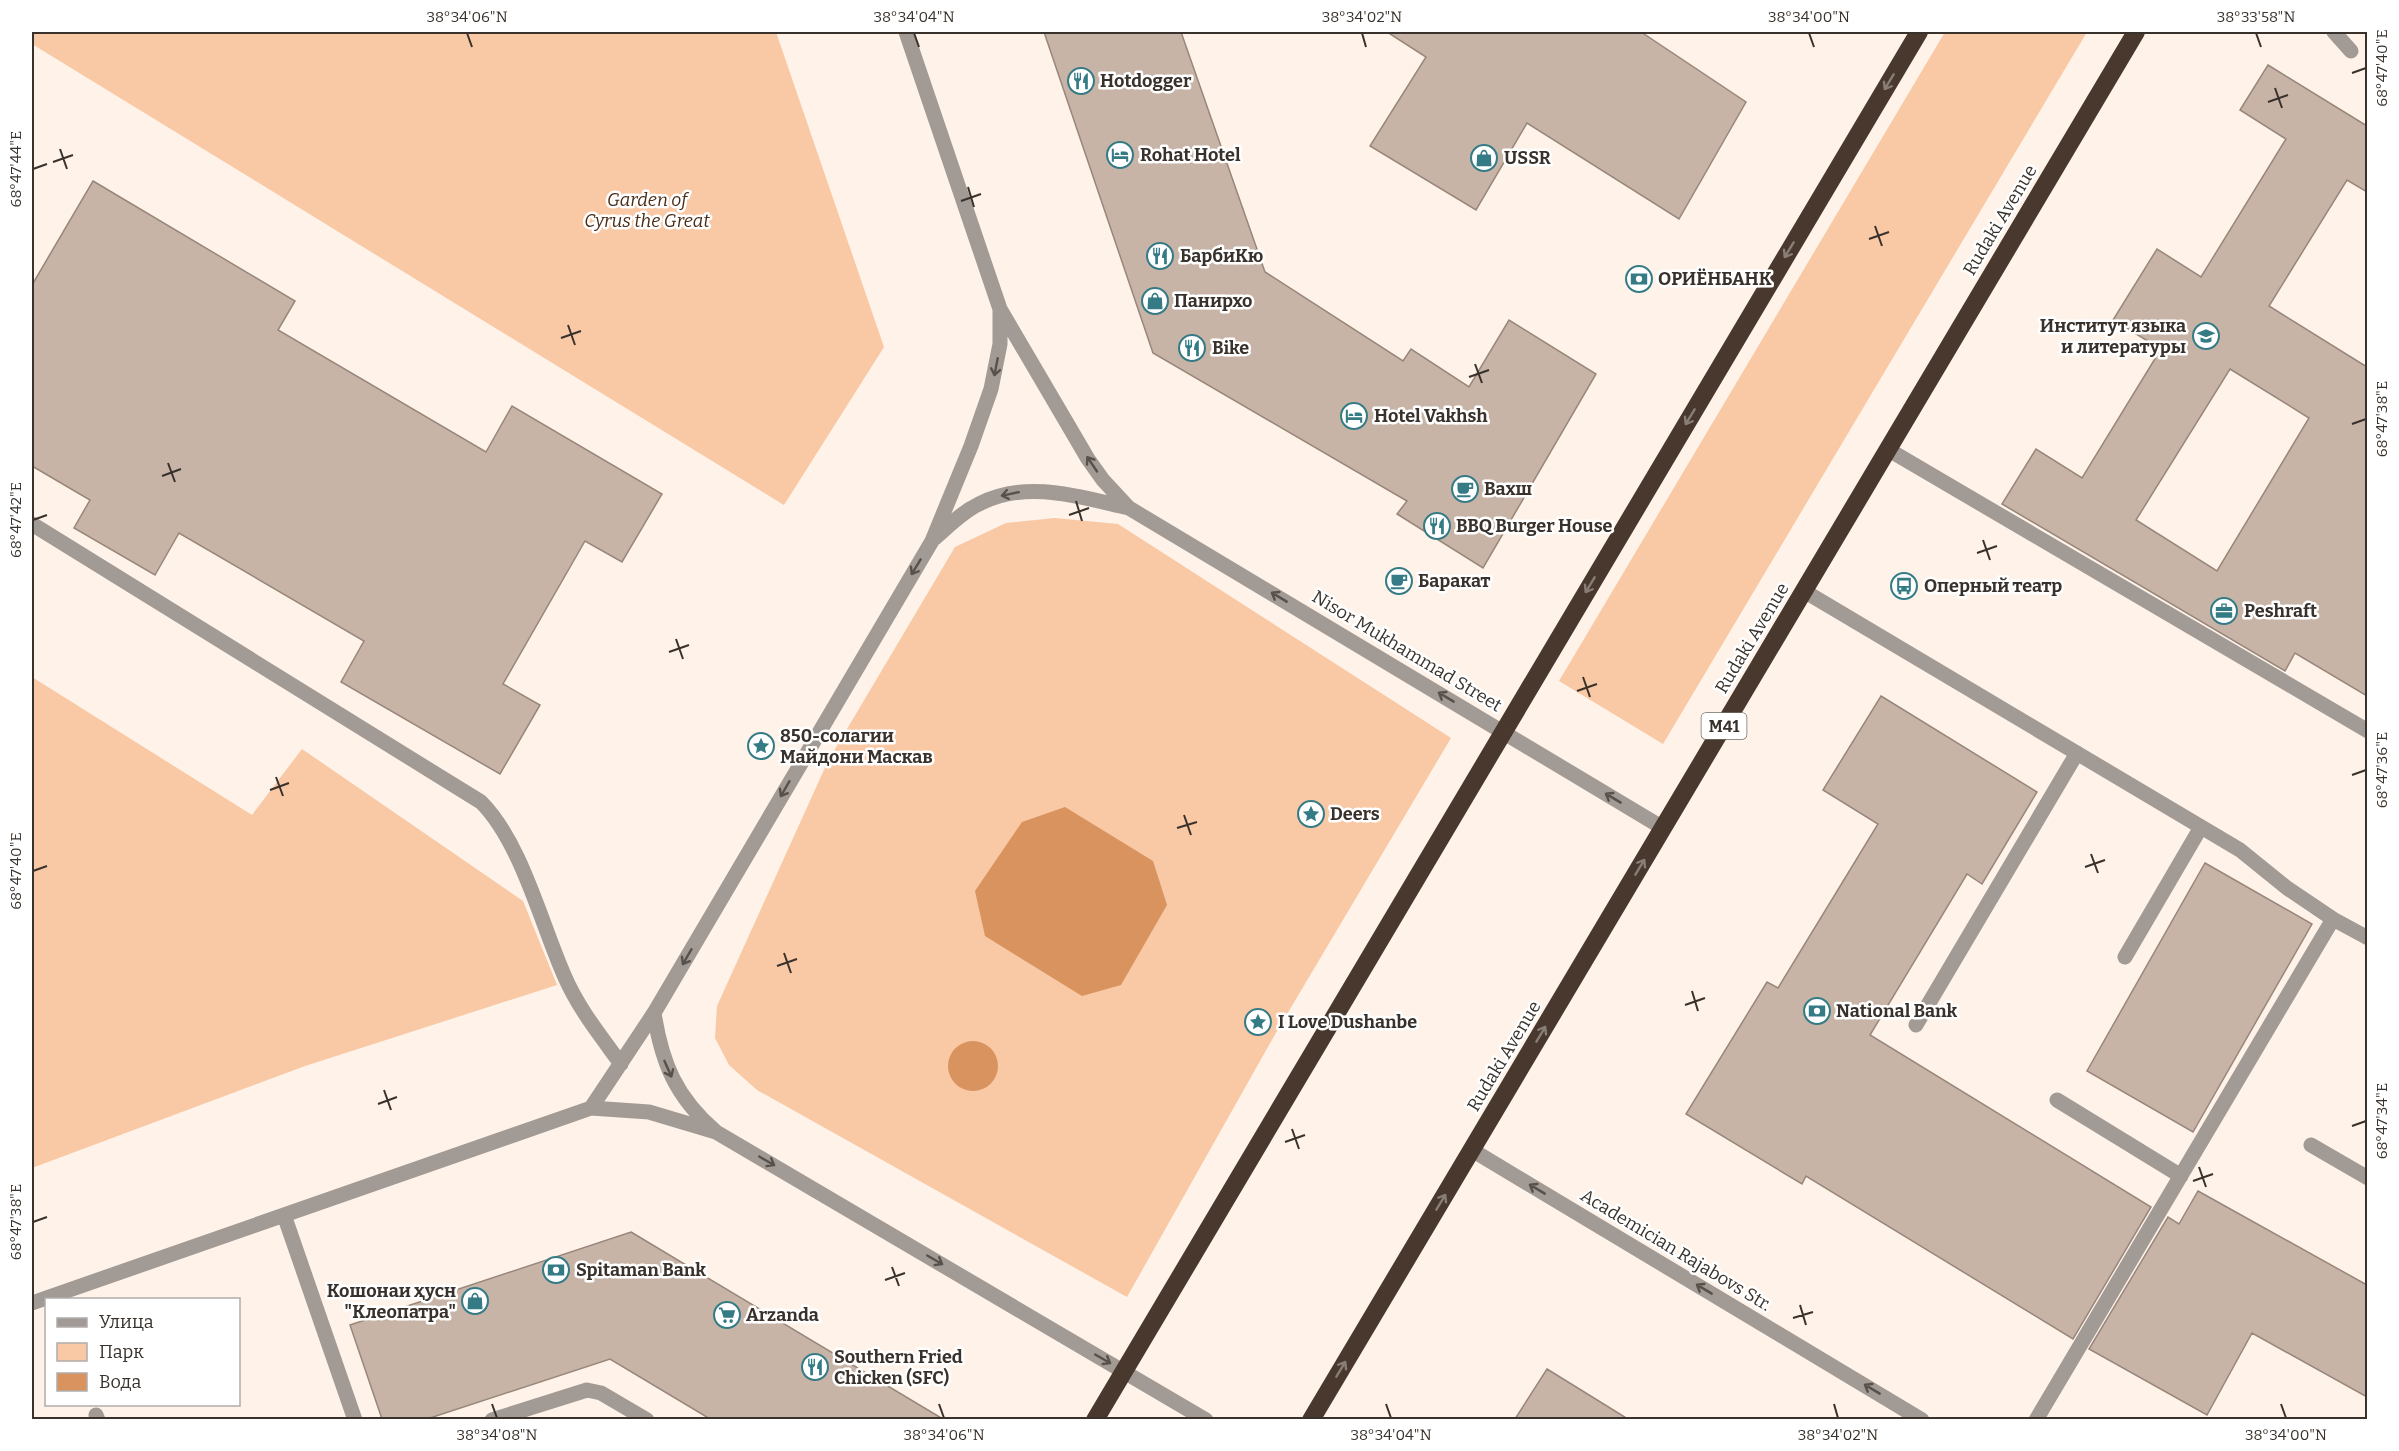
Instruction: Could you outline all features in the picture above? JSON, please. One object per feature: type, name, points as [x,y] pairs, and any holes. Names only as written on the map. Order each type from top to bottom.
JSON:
[{"type":"highway","points":[[1095,1419],[1918,32]]},
{"type":"highway","name":"Rudaki Avenue","points":[[1311,1419],[2136,32]]},
{"type":"street","name":"Nisor Mukhammad Street","points":[[906,32],[999,309],[1088,459],[1103,480],[1129,508],[1663,828]]},
{"type":"street","points":[[2334,32],[2351,51]]},
{"type":"street","points":[[591,1108],[654,1013],[932,540],[971,446],[991,389],[1000,344],[999,309]]},
{"type":"street","points":[[1888,450],[2367,730]]},
{"type":"street","name":"Nisor Mukhammad Street","points":[[932,540],[960,516],[979,504],[1014,493],[1033,490],[1055,492],[1129,508]]},
{"type":"street","points":[[32,524],[481,802],[493,814],[511,844],[573,995],[621,1064]]},
{"type":"street","points":[[1804,591],[2240,850],[2287,888],[2333,919],[2367,938]]},
{"type":"street","points":[[1916,1025],[2077,753]]},
{"type":"street","points":[[2125,957],[2201,826]]},
{"type":"street","points":[[2036,1419],[2333,919]]},
{"type":"street","points":[[654,1013],[659,1042],[675,1083],[697,1115],[716,1132],[1206,1419]]},
{"type":"street","points":[[2057,1100],[2181,1176]]},
{"type":"street","points":[[46,1298],[591,1108],[649,1113],[716,1132]]},
{"type":"street","points":[[2311,1145],[2367,1178]]},
{"type":"street","name":"Academician Rajabovs Str.","points":[[1472,1150],[1922,1419]]},
{"type":"street","points":[[284,1215],[355,1419]]},
{"type":"street","points":[[492,1419],[587,1390],[601,1393],[647,1419]]},
{"type":"green space","name":"Garden of Cyrus the Great","points":[[32,32],[776,32],[884,347],[784,505],[32,44]]},
{"type":"green space","points":[[1945,32],[2087,32],[1663,744],[1559,681]]},
{"type":"green space","points":[[1055,518],[1118,524],[1451,738],[1277,1031],[1127,1297],[757,1090],[729,1065],[715,1038],[717,1006],[828,761],[955,547],[1006,523]]},
{"type":"green space","points":[[32,677],[252,815],[302,749],[523,901],[557,985],[305,1066],[32,1168]]},
{"type":"water","points":[[1065,807],[1153,861],[1167,905],[1121,985],[1082,996],[985,936],[975,891],[1022,822]]},
{"type":"water","points":[[973,1041],[982,1043],[993,1052],[998,1066],[996,1075],[987,1086],[973,1091],[964,1089],[953,1080],[948,1066],[950,1057],[959,1046]]},
{"type":"building","points":[[1044,32],[1181,32],[1265,272],[1403,361],[1411,349],[1469,387],[1509,320],[1596,374],[1483,568],[1397,514],[1407,501],[1153,353]]},
{"type":"building","points":[[1387,32],[1641,32],[1746,102],[1679,219],[1527,123],[1476,210],[1370,146],[1426,57]]},
{"type":"building","points":[[2268,65],[2367,126],[2367,192],[2347,180],[2269,306],[2367,367],[2367,696],[2295,653],[2285,671],[2002,504],[2036,449],[2082,478],[2161,349],[2113,320],[2157,249],[2201,277],[2286,139],[2240,110]],"holes":[[[2230,369],[2309,418],[2217,571],[2136,520]]]},
{"type":"building","points":[[93,181],[295,301],[278,330],[486,452],[512,406],[662,494],[622,562],[585,541],[503,684],[540,705],[500,774],[341,682],[364,641],[179,533],[155,575],[74,528],[90,500],[32,466],[32,285]]},
{"type":"building","name":"National Bank","points":[[1881,696],[2037,792],[1982,884],[1967,874],[1870,1035],[2151,1207],[2073,1339],[1806,1176],[1802,1184],[1686,1114],[1767,982],[1778,988],[1878,824],[1823,790]]},
{"type":"building","points":[[2205,863],[2312,924],[2193,1132],[2087,1071]]},
{"type":"building","points":[[2198,1191],[2367,1285],[2367,1397],[2252,1333],[2207,1415],[2089,1349],[2168,1217],[2179,1224]]},
{"type":"building","points":[[631,1232],[943,1419],[710,1419],[610,1359],[427,1419],[382,1419],[350,1325]]},
{"type":"building","points":[[1547,1369],[1628,1419],[1515,1419]]},
{"type":"place","name":"Hotdogger","points":[[1081,81]]},
{"type":"place","name":"Rohat Hotel","points":[[1120,155]]},
{"type":"place","name":"USSR","points":[[1484,158]]},
{"type":"place","name":"БарбиКю","points":[[1160,256]]},
{"type":"place","name":"ОРИЁНБАНК","points":[[1639,279]]},
{"type":"place","name":"Панирхо","points":[[1155,301]]},
{"type":"place","name":"Институт языка и литературы","points":[[2206,336]]},
{"type":"place","name":"Bike","points":[[1192,348]]},
{"type":"place","name":"Hotel Vakhsh","points":[[1354,416]]},
{"type":"place","name":"Вахш","points":[[1465,489]]},
{"type":"place","name":"BBQ Burger House","points":[[1437,526]]},
{"type":"place","name":"Баракат","points":[[1399,581]]},
{"type":"place","name":"Оперный театр","points":[[1904,586]]},
{"type":"place","name":"Peshraft","points":[[2224,611]]},
{"type":"place","name":"850-солагии Майдони Маскав","points":[[761,746]]},
{"type":"place","name":"Deers","points":[[1311,814]]},
{"type":"place","name":"National Bank","points":[[1817,1011]]},
{"type":"place","name":"I Love Dushanbe","points":[[1258,1022]]},
{"type":"place","name":"Spitaman Bank","points":[[556,1270]]},
{"type":"place","name":"Кошонаи ҳусн \"Клеопатра\"","points":[[475,1301]]},
{"type":"place","name":"Arzanda","points":[[727,1315]]},
{"type":"place","name":"Southern Fried Chicken (SFC)","points":[[815,1367]]}]
